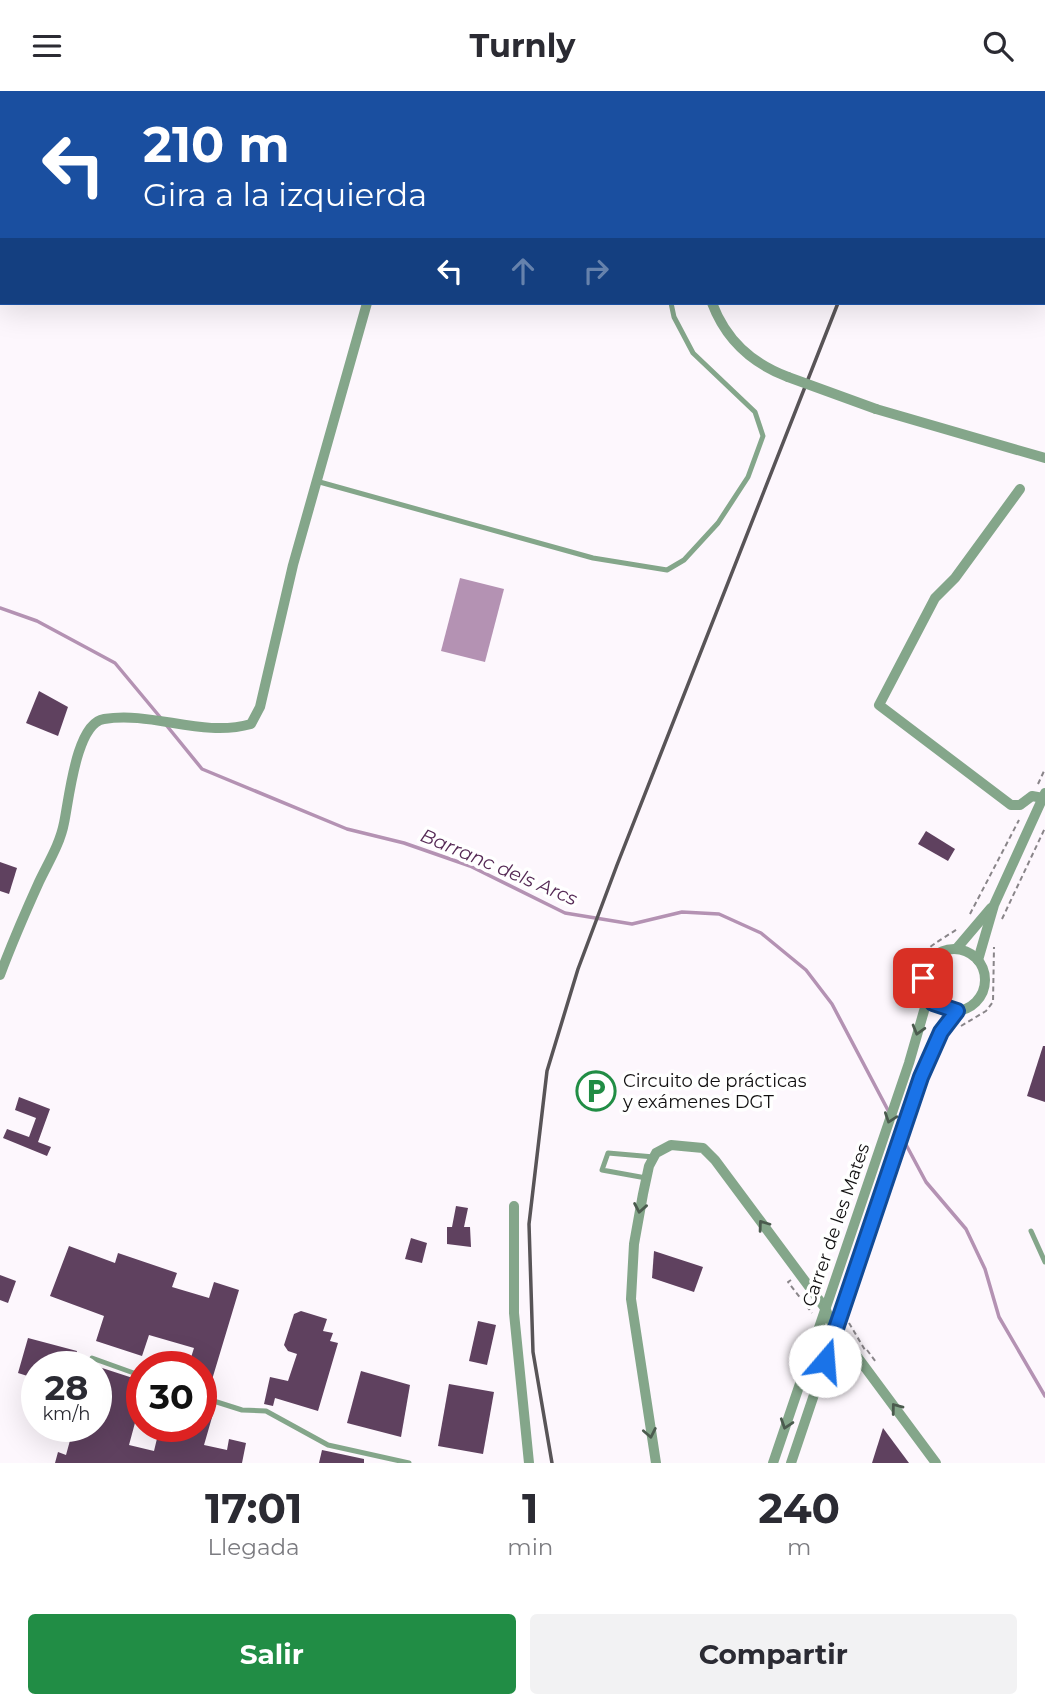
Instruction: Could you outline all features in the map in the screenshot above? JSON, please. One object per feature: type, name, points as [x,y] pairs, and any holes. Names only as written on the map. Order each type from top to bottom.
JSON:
[{"type":"street","points":[[0,975],[62,833],[77,754],[87,731],[100,719],[133,717],[233,730],[251,724],[260,707],[316,481],[366,305]]},
{"type":"street","points":[[713,305],[719,321],[740,351],[769,370],[876,409],[1045,458]]},
{"type":"street","points":[[1020,489],[955,578],[935,598],[879,705],[1011,805],[1020,805],[1040,795]]},
{"type":"street","points":[[978,960],[994,905],[1040,795]]},
{"type":"street","points":[[957,949],[994,905]]},
{"type":"street","points":[[947,949],[957,949],[978,960],[983,968],[985,987],[975,1003],[957,1011],[940,1008],[928,997],[923,978],[930,960],[947,949]]},
{"type":"street","name":"Carrer de les Mates","points":[[773,1463],[909,1063],[928,997]]},
{"type":"street","name":"Carrer de les Mates","points":[[792,1463],[921,1077],[941,1032],[957,1011]]},
{"type":"street","points":[[656,1463],[631,1299],[634,1244],[646,1178],[654,1157],[671,1145],[703,1148],[715,1160],[825,1308],[835,1331],[847,1343],[936,1463]]},
{"type":"street","points":[[514,1206],[514,1313],[529,1463]]},
{"type":"lane","points":[[316,481],[593,558],[667,570],[684,560],[718,523],[748,477],[763,436],[755,412],[693,353],[674,317],[671,305]]},
{"type":"lane","points":[[646,1178],[602,1170],[608,1153],[654,1157]]},
{"type":"lane","points":[[1031,1231],[1045,1262]]},
{"type":"lane","points":[[217,1402],[242,1409],[265,1411],[328,1444],[409,1463]]},
{"type":"path","points":[[1040,795],[1045,769]]},
{"type":"path","points":[[966,920],[1020,819]]},
{"type":"path","points":[[988,924],[998,928],[1045,828]]},
{"type":"path","points":[[912,1011],[910,974],[932,943],[962,926]]},
{"type":"path","points":[[958,1028],[986,1011],[993,1002],[994,939]]},
{"type":"path","points":[[813,1313],[788,1282],[806,1269],[822,1276],[827,1273]]},
{"type":"shaded area","points":[[460,578],[504,589],[485,662],[441,651]]},
{"type":"building","points":[[39,691],[68,707],[58,736],[26,723]]},
{"type":"building","points":[[926,831],[955,849],[948,861],[918,844]]},
{"type":"building","points":[[0,862],[17,868],[9,894],[0,891]]},
{"type":"building","points":[[1045,1046],[1045,1102],[1027,1096]]},
{"type":"building","points":[[19,1097],[50,1109],[38,1142],[51,1147],[47,1156],[3,1138],[7,1129],[29,1137],[36,1118],[15,1110]]},
{"type":"building","points":[[456,1206],[468,1208],[464,1227],[470,1227],[471,1247],[447,1244],[447,1227],[452,1227]]},
{"type":"building","points":[[411,1238],[427,1243],[422,1263],[405,1259]]},
{"type":"building","points":[[69,1246],[115,1263],[118,1253],[177,1273],[172,1287],[209,1298],[214,1282],[239,1290],[217,1363],[217,1351],[193,1351],[194,1348],[149,1335],[144,1351],[127,1351],[96,1341],[104,1316],[50,1296]]},
{"type":"building","points":[[654,1251],[703,1267],[694,1292],[652,1278]]},
{"type":"building","points":[[0,1275],[16,1281],[8,1303],[0,1300]]},
{"type":"building","points":[[301,1311],[327,1319],[323,1331],[333,1333],[330,1341],[338,1343],[318,1411],[275,1398],[273,1406],[264,1404],[270,1377],[288,1381],[297,1354],[288,1351],[284,1345],[294,1314]]},
{"type":"building","points":[[478,1321],[496,1325],[487,1365],[469,1361]]},
{"type":"building","points":[[28,1338],[77,1351],[24,1351]]},
{"type":"building","points":[[112,1371],[126,1376],[126,1442],[130,1442],[129,1445],[154,1451],[156,1442],[205,1442],[204,1445],[227,1450],[229,1439],[246,1443],[242,1463],[55,1463],[58,1452],[66,1455],[70,1442],[112,1442]]},
{"type":"building","points":[[361,1371],[410,1385],[401,1437],[347,1423]]},
{"type":"building","points":[[449,1384],[494,1392],[483,1454],[438,1446]]},
{"type":"building","points":[[883,1428],[909,1463],[872,1463]]},
{"type":"building","points":[[322,1450],[364,1459],[364,1463],[319,1463]]},
{"type":"waterway","name":"Barranc dels Arcs","points":[[0,608],[37,621],[115,663],[160,717]]},
{"type":"waterway","name":"Barranc dels Arcs","points":[[167,726],[202,769],[347,829],[404,843],[470,866],[565,913],[632,924],[682,912],[719,914],[761,933],[806,970],[832,1004],[890,1114]]},
{"type":"waterway","name":"Barranc dels Arcs","points":[[903,1139],[926,1182],[966,1229],[985,1269],[999,1317],[1045,1396]]},
{"type":"railway","points":[[552,1463],[533,1352],[529,1224],[547,1071],[578,969],[617,865],[837,305]]},
{"type":"place","name":"Circuito de prácticas y exámenes DGT","points":[[596,1091]]},
{"type":"route","points":[[825,1361],[921,1077],[941,1032],[957,1011],[949,1011],[933,1003],[924,988],[923,978]]}]
